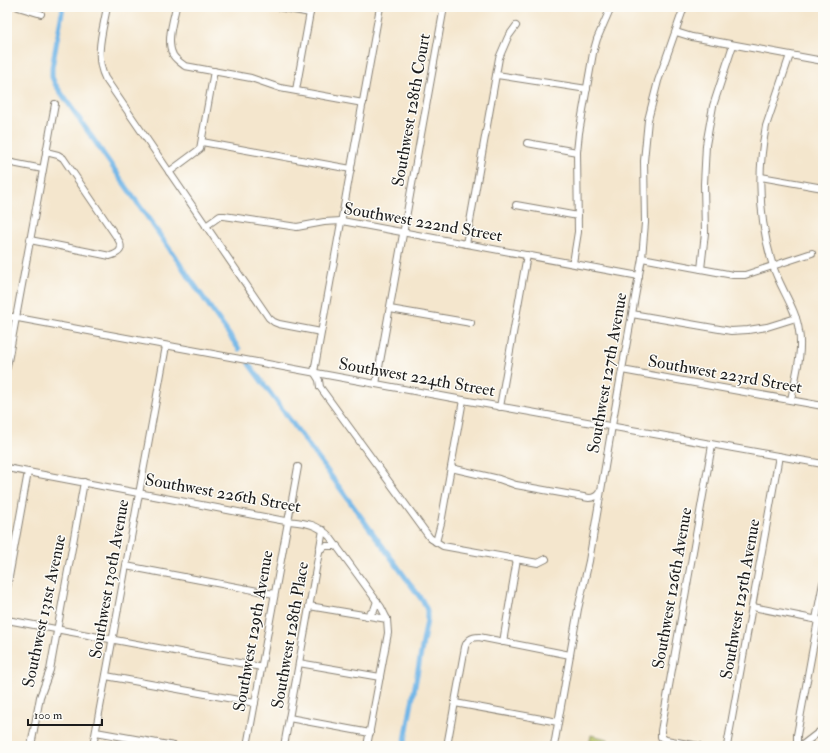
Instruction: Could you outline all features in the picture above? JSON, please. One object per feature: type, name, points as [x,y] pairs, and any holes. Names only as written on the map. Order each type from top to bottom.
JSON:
[{"type":"street","points":[[18,7],[41,14]]},
{"type":"street","points":[[107,7],[101,42],[100,60],[101,70],[105,78],[168,172],[274,322],[321,332]]},
{"type":"street","points":[[176,7],[170,39],[171,48],[177,61],[185,66],[251,78],[280,88],[363,103]]},
{"type":"street","points":[[278,7],[310,10],[296,90]]},
{"type":"street","points":[[380,7],[314,372],[319,380],[320,387],[430,538],[443,546],[538,563],[546,559]]},
{"type":"street","name":"Southwest 128th Court","points":[[376,384],[444,7]]},
{"type":"street","points":[[573,264],[578,232],[576,152],[597,39],[611,7]]},
{"type":"street","name":"Southwest 127th Avenue","points":[[554,746],[578,609],[585,583],[642,258],[645,224],[644,161],[648,120],[658,82],[684,7]]},
{"type":"street","points":[[466,244],[496,75],[503,46],[516,26]]},
{"type":"street","points":[[676,32],[692,37],[823,61]]},
{"type":"street","points":[[701,269],[705,233],[704,177],[707,138],[713,106],[733,45]]},
{"type":"street","points":[[790,55],[766,126],[760,177],[762,215],[765,235],[773,266],[800,330],[801,346],[791,400]]},
{"type":"street","points":[[168,172],[200,149],[214,71]]},
{"type":"street","points":[[496,75],[587,89]]},
{"type":"street","points":[[7,367],[55,104]]},
{"type":"street","points":[[202,142],[351,169]]},
{"type":"street","points":[[527,143],[576,152]]},
{"type":"street","points":[[30,240],[110,256],[117,254],[121,245],[63,158],[46,152]]},
{"type":"street","points":[[7,162],[43,169]]},
{"type":"street","points":[[760,177],[823,188]]},
{"type":"street","points":[[516,205],[578,216]]},
{"type":"street","name":"Southwest 222nd Street","points":[[206,226],[220,216],[297,227],[324,222],[342,221],[639,276]]},
{"type":"street","points":[[642,258],[733,275],[745,275],[812,253]]},
{"type":"street","points":[[500,407],[528,255]]},
{"type":"street","points":[[390,308],[471,323]]},
{"type":"street","points":[[632,314],[731,331],[767,327],[796,318]]},
{"type":"street","name":"Southwest 224th Street","points":[[7,316],[500,407],[823,464]]},
{"type":"street","name":"Southwest 130th Avenue","points":[[93,746],[166,346]]},
{"type":"street","name":"Southwest 223rd Street","points":[[622,370],[823,406]]},
{"type":"street","points":[[436,542],[463,400]]},
{"type":"street","name":"Southwest 126th Avenue","points":[[699,746],[666,740],[662,737],[661,731],[712,445]]},
{"type":"street","name":"Southwest 125th Avenue","points":[[727,746],[779,456]]},
{"type":"street","name":"Southwest 129th Avenue","points":[[247,746],[298,467]]},
{"type":"street","name":"Southwest 226th Street","points":[[7,468],[309,524],[323,530],[337,546],[376,600],[384,612],[387,620]]},
{"type":"street","points":[[451,468],[499,479],[516,485],[589,498],[594,498],[599,494],[602,488]]},
{"type":"street","points":[[7,588],[28,472]]},
{"type":"street","name":"Southwest 131st Avenue","points":[[31,746],[39,702],[49,674],[84,482]]},
{"type":"street","name":"Southwest 128th Place","points":[[284,746],[323,530]]},
{"type":"street","points":[[320,550],[326,546],[337,546]]},
{"type":"street","points":[[503,642],[517,559]]},
{"type":"street","points":[[126,566],[274,594]]},
{"type":"street","points":[[797,746],[797,735],[819,620],[823,583]]},
{"type":"street","points":[[367,616],[374,610],[376,600]]},
{"type":"street","points":[[309,606],[387,620],[388,633],[367,746]]},
{"type":"street","points":[[753,607],[819,620]]},
{"type":"street","points":[[7,620],[261,667]]},
{"type":"street","points":[[448,746],[465,647],[468,641],[477,637],[570,654]]},
{"type":"street","points":[[299,663],[380,677]]},
{"type":"street","points":[[106,676],[255,703]]},
{"type":"street","points":[[455,703],[558,722]]},
{"type":"street","points":[[289,718],[370,733]]},
{"type":"street","points":[[801,746],[823,729]]},
{"type":"street","points":[[96,732],[174,746]]},
{"type":"green space","points":[[591,735],[608,739],[607,746],[589,746]]},
{"type":"waterway","points":[[63,7],[52,67],[52,77],[55,84],[239,349]]},
{"type":"waterway","points":[[249,364],[422,600],[427,610],[427,620],[404,746]]}]
